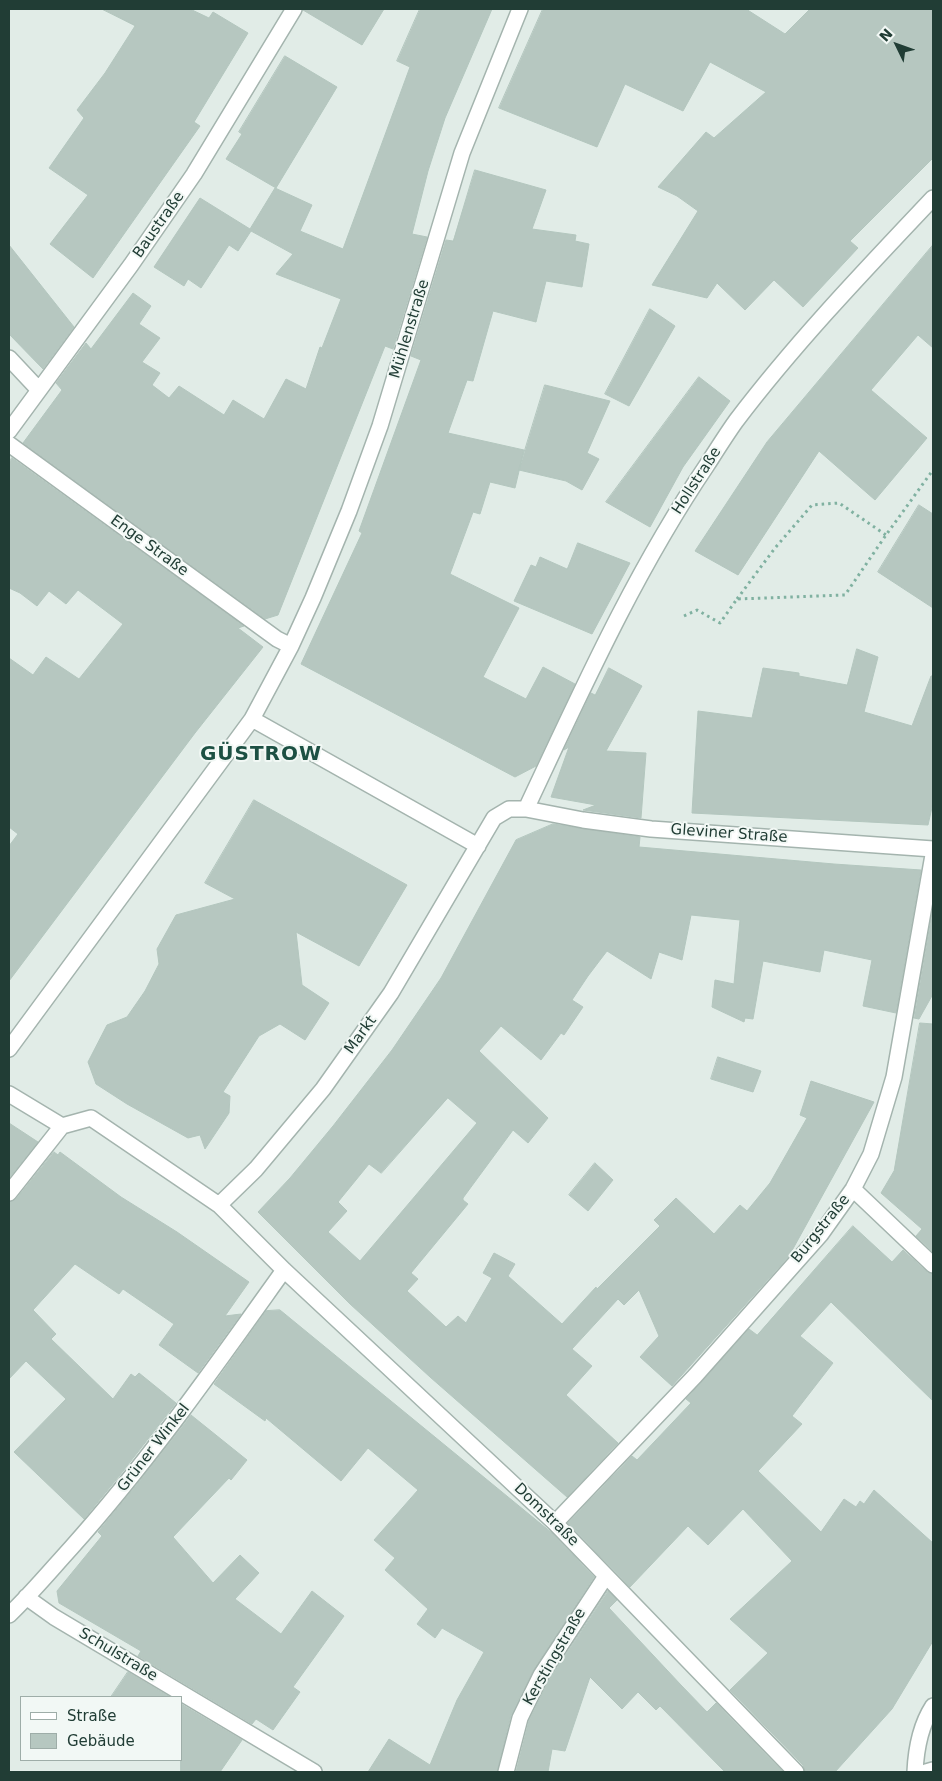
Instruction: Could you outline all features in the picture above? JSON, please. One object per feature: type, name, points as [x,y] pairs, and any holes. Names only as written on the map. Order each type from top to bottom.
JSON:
[{"type":"street","name":"Baustraße","points":[[9,431],[131,265],[194,174],[294,9]]},
{"type":"street","name":"Mühlenstraße","points":[[291,646],[346,520],[380,426],[462,153],[520,9]]},
{"type":"street","name":"Hollstraße","points":[[526,809],[588,674],[612,628],[659,542],[735,422],[787,357],[933,198]]},
{"type":"street","points":[[9,358],[39,390]]},
{"type":"street","name":"Enge Straße","points":[[9,444],[277,639],[291,646]]},
{"type":"street","points":[[9,1049],[252,719],[291,646]]},
{"type":"street","points":[[252,719],[478,846]]},
{"type":"street","name":"Markt","points":[[219,1205],[256,1169],[323,1089],[392,993],[494,818],[509,809],[526,809]]},
{"type":"street","name":"Gleviner Straße","points":[[526,809],[583,820],[650,829],[933,849]]},
{"type":"street","name":"Burgstraße","points":[[555,1523],[695,1376],[821,1234],[853,1189],[871,1154],[894,1076],[933,855]]},
{"type":"street","points":[[9,1094],[62,1126]]},
{"type":"street","points":[[9,1193],[62,1126],[91,1118],[219,1205],[284,1270]]},
{"type":"street","points":[[853,1189],[933,1265]]},
{"type":"street","name":"Domstraße","points":[[284,1270],[555,1523],[796,1772]]},
{"type":"street","name":"Grüner Winkel","points":[[9,1613],[102,1514],[184,1410],[284,1270]]},
{"type":"street","name":"Kerstingstraße","points":[[506,1772],[520,1718],[541,1675],[606,1576]]},
{"type":"street","name":"Schulstraße","points":[[26,1597],[54,1617],[314,1772]]},
{"type":"street","points":[[915,1772],[916,1747],[933,1706]]},
{"type":"street","points":[[926,1772],[933,1770]]},
{"type":"path","points":[[737,599],[845,595],[933,470]]},
{"type":"path","points":[[684,616],[697,610],[720,623],[774,548],[812,505],[839,503],[886,535]]},
{"type":"building","points":[[102,9],[190,9],[209,18],[213,12],[248,33],[194,122],[200,126],[93,278],[50,244],[88,195],[49,168],[84,118],[77,110],[105,73],[135,26]]},
{"type":"building","points":[[303,9],[384,9],[362,45]]},
{"type":"building","points":[[420,9],[492,9],[445,118],[428,171],[412,234],[427,237],[393,349],[385,346],[278,615],[265,619],[23,443],[62,390],[56,383],[86,343],[91,349],[133,293],[151,306],[139,324],[160,338],[142,362],[160,373],[152,385],[169,398],[179,386],[224,415],[233,400],[264,419],[286,379],[306,389],[320,347],[322,348],[341,299],[276,274],[293,254],[251,231],[238,251],[229,245],[201,288],[188,279],[184,286],[154,267],[200,198],[250,229],[275,188],[312,205],[300,231],[343,249],[410,67],[397,61]]},
{"type":"building","points":[[543,9],[746,9],[785,34],[810,9],[933,9],[933,158],[850,241],[858,248],[803,307],[774,280],[745,310],[717,283],[707,298],[652,285],[698,211],[677,196],[658,187],[706,132],[714,138],[766,92],[710,62],[683,111],[625,84],[597,147],[499,108]]},
{"type":"building","points":[[285,56],[337,87],[276,188],[226,159],[242,134],[239,132]]},
{"type":"building","points":[[475,170],[546,190],[532,229],[576,235],[575,241],[589,244],[582,287],[546,281],[536,322],[493,311],[473,381],[467,380],[448,433],[524,450],[515,488],[490,482],[480,514],[473,512],[450,574],[519,608],[483,677],[526,699],[543,667],[575,684],[536,766],[515,777],[301,664],[362,533],[359,531],[421,360],[411,356],[446,240],[453,241]]},
{"type":"building","points":[[9,245],[74,327],[43,369],[9,334]]},
{"type":"building","points":[[933,245],[933,348],[918,335],[871,390],[927,438],[875,500],[819,451],[738,575],[695,551],[767,442]]},
{"type":"building","points":[[650,309],[675,326],[629,406],[605,394]]},
{"type":"building","points":[[699,377],[730,401],[683,467],[650,527],[606,502]]},
{"type":"building","points":[[545,385],[610,401],[587,453],[599,459],[582,490],[566,481],[519,470]]},
{"type":"building","points":[[12,458],[244,626],[238,628],[263,647],[195,733],[9,981],[9,846],[18,834],[9,827],[9,658],[33,675],[46,657],[79,679],[123,624],[78,590],[66,604],[49,591],[37,606],[20,593],[9,588],[9,463]]},
{"type":"building","points":[[919,505],[933,514],[933,608],[878,572]]},
{"type":"building","points":[[578,543],[630,563],[592,634],[514,601],[531,565],[536,567],[540,557],[567,569]]},
{"type":"building","points":[[857,649],[878,657],[864,712],[912,726],[931,676],[933,676],[933,803],[928,825],[692,813],[698,711],[752,718],[763,668],[799,673],[799,676],[847,685]]},
{"type":"building","points":[[609,668],[642,686],[606,751],[646,753],[641,818],[583,810],[596,805],[551,797],[569,747],[564,750],[591,693],[595,695]]},
{"type":"building","points":[[254,800],[407,885],[359,966],[296,932],[302,985],[329,1003],[305,1040],[280,1024],[259,1036],[223,1092],[230,1096],[229,1113],[205,1149],[200,1135],[188,1138],[127,1104],[96,1084],[88,1062],[107,1025],[127,1017],[145,991],[159,964],[157,949],[176,915],[235,899],[205,883]]},
{"type":"building","points":[[553,824],[640,837],[639,847],[921,870],[896,1013],[863,1006],[872,960],[824,950],[820,972],[763,961],[753,1019],[745,1018],[744,1022],[712,1007],[715,980],[734,984],[740,920],[691,915],[682,960],[659,952],[651,979],[607,951],[572,1000],[583,1007],[564,1035],[561,1033],[541,1060],[501,1026],[479,1051],[548,1118],[528,1143],[513,1130],[463,1198],[468,1204],[411,1273],[418,1279],[407,1291],[446,1327],[458,1316],[466,1323],[492,1278],[483,1273],[494,1253],[515,1264],[508,1276],[562,1324],[596,1287],[597,1289],[660,1226],[654,1220],[676,1198],[714,1234],[740,1205],[747,1211],[770,1183],[807,1118],[800,1115],[811,1081],[874,1102],[789,1256],[672,1386],[640,1357],[659,1336],[639,1290],[624,1305],[618,1299],[572,1349],[592,1366],[566,1395],[618,1443],[567,1497],[350,1304],[258,1212],[290,1178],[392,1050],[441,978],[516,840]],"holes":[[[448,1098],[477,1123],[360,1261],[328,1232],[347,1211],[338,1202],[369,1164],[381,1173]]]},
{"type":"building","points":[[933,908],[933,994],[919,1019],[914,1018]]},
{"type":"building","points":[[920,1023],[933,1024],[933,1252],[916,1236],[922,1229],[881,1193],[894,1171]]},
{"type":"building","points":[[718,1057],[761,1071],[753,1092],[711,1079]]},
{"type":"building","points":[[9,1123],[38,1142],[9,1178]]},
{"type":"building","points":[[54,1152],[58,1155],[60,1152],[121,1197],[177,1232],[249,1282],[225,1316],[241,1314],[198,1373],[159,1345],[174,1324],[123,1289],[119,1294],[75,1264],[33,1310],[56,1334],[51,1339],[113,1399],[131,1374],[135,1377],[139,1373],[176,1403],[84,1519],[14,1452],[66,1399],[26,1361],[9,1379],[9,1202],[16,1199]]},
{"type":"building","points":[[595,1163],[613,1180],[588,1211],[569,1195]]},
{"type":"building","points":[[853,1226],[892,1262],[903,1250],[927,1272],[933,1274],[933,1401],[831,1302],[800,1336],[833,1363],[792,1416],[802,1424],[758,1471],[821,1532],[844,1499],[856,1507],[860,1501],[864,1504],[874,1490],[933,1543],[933,1641],[892,1709],[835,1772],[805,1772],[803,1765],[730,1690],[768,1653],[730,1619],[792,1561],[743,1509],[708,1545],[688,1526],[630,1587],[568,1523],[632,1456],[637,1460],[691,1403],[686,1399],[749,1329],[757,1335]]},
{"type":"building","points":[[280,1310],[552,1533],[594,1577],[533,1671],[511,1715],[497,1772],[368,1772],[389,1739],[430,1765],[457,1700],[484,1652],[442,1628],[435,1638],[417,1624],[428,1609],[385,1570],[395,1558],[374,1540],[418,1490],[368,1448],[341,1481],[266,1418],[265,1421],[214,1384],[266,1311]]},
{"type":"building","points":[[191,1415],[247,1460],[231,1480],[229,1478],[173,1537],[213,1583],[240,1555],[259,1573],[235,1599],[281,1634],[312,1591],[344,1616],[293,1687],[300,1692],[273,1730],[256,1719],[252,1724],[138,1656],[141,1651],[59,1603],[57,1591],[102,1536],[98,1532]]},
{"type":"building","points":[[608,1591],[617,1600],[609,1608],[707,1712],[716,1703],[783,1772],[725,1772],[660,1706],[656,1710],[638,1692],[622,1709],[590,1677],[565,1751],[552,1749],[548,1772],[516,1772],[529,1721],[549,1680]]},
{"type":"building","points":[[128,1672],[168,1696],[112,1696]]},
{"type":"building","points":[[182,1705],[242,1740],[220,1772],[181,1772]]},
{"type":"district","name":"GÜSTROW","points":[[261,755]]}]
